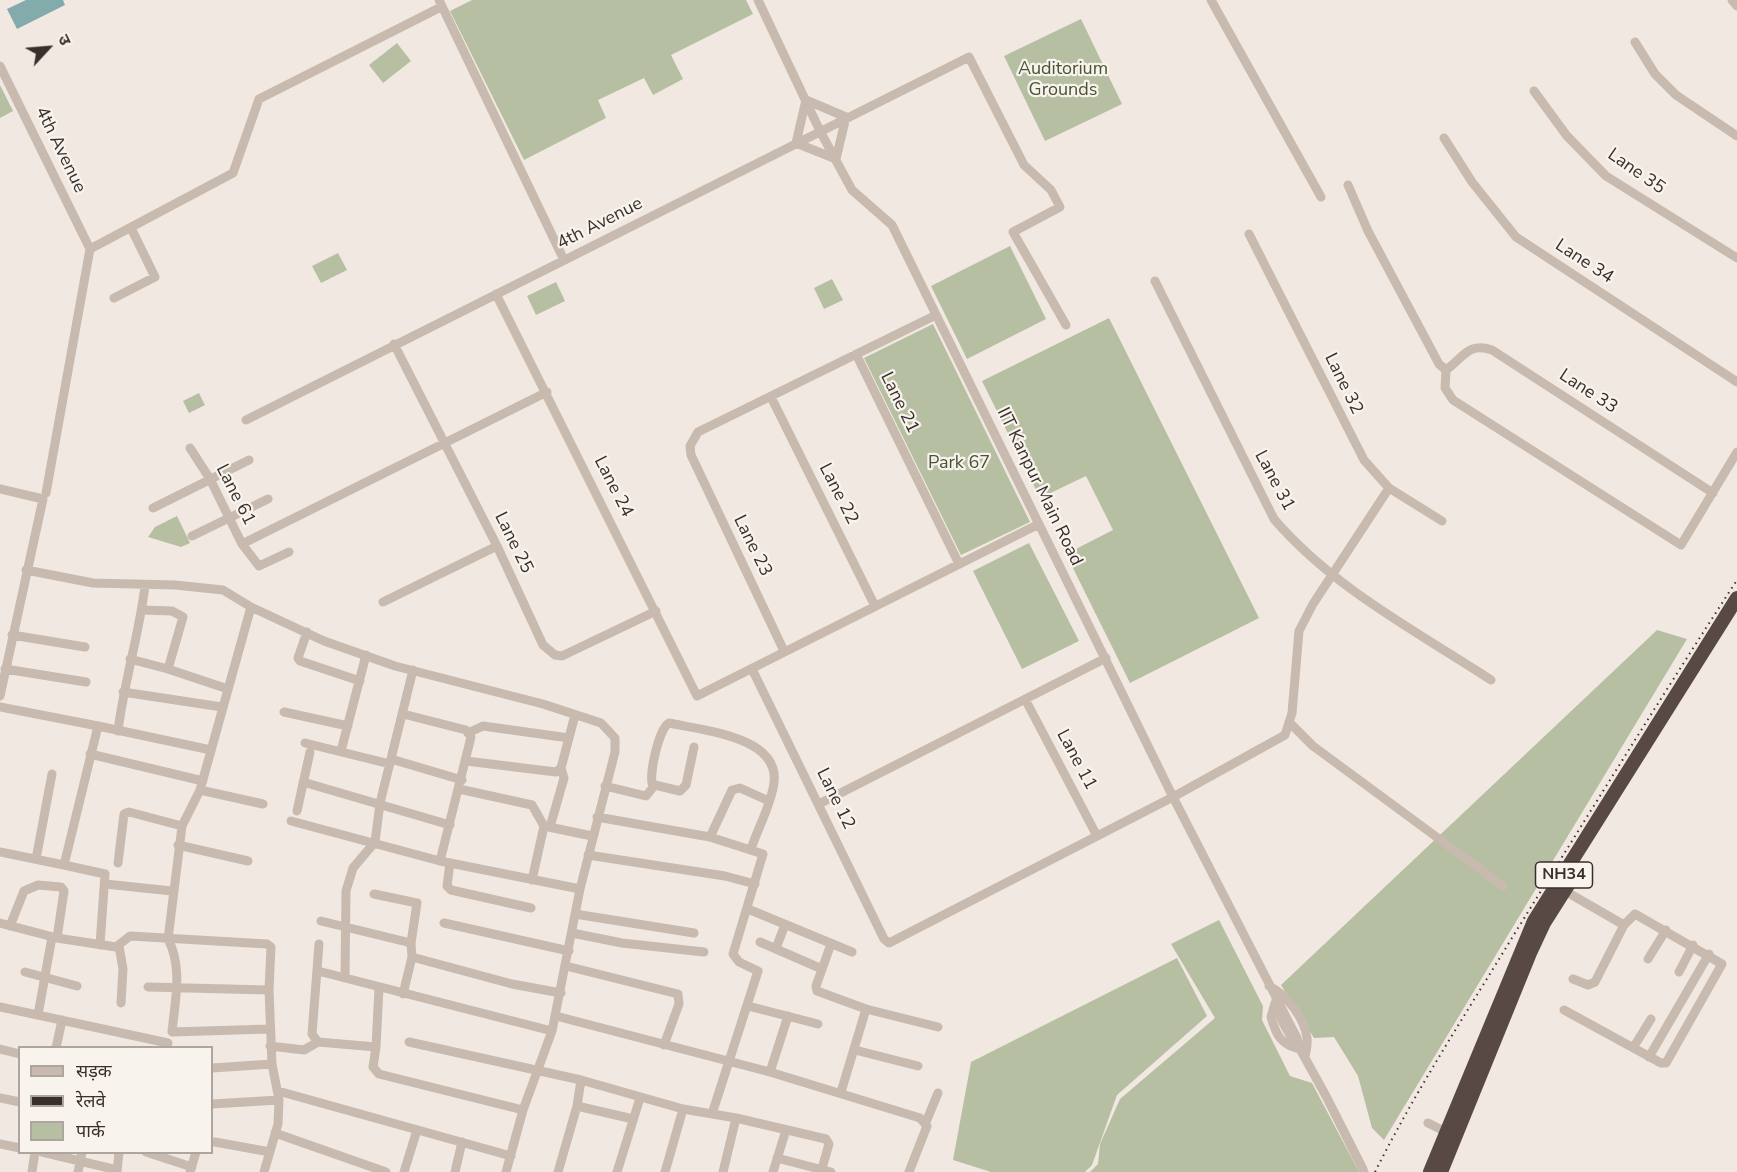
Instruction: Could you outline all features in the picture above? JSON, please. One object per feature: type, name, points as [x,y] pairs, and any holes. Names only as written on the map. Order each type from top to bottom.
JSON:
[{"type":"highway","name":"NH34","points":[[1430,1172],[1534,921],[1737,598]]},
{"type":"highway","name":"NH34","points":[[1441,1172],[1530,953],[1564,891],[1737,615]]},
{"type":"street","name":"IIT Kanpur Main Road","points":[[758,0],[820,131],[852,190],[892,225],[1173,797],[1363,1171]]},
{"type":"street","points":[[1211,0],[1321,197]]},
{"type":"street","points":[[1732,0],[1737,6]]},
{"type":"street","points":[[46,493],[90,249],[233,173],[259,99],[441,2],[564,260]]},
{"type":"street","points":[[1635,42],[1655,74],[1676,95],[1737,136]]},
{"type":"street","name":"4th Avenue","points":[[246,420],[969,57],[1024,165],[1051,190],[1060,207],[1014,232],[1066,325]]},
{"type":"street","name":"4th Avenue","points":[[0,66],[90,249]]},
{"type":"street","name":"Lane 35","points":[[1534,91],[1567,136],[1606,176],[1737,258]]},
{"type":"street","points":[[806,100],[846,117],[836,159],[796,143],[806,100]]},
{"type":"street","name":"Lane 34","points":[[1444,138],[1472,182],[1516,237],[1737,382]]},
{"type":"street","points":[[1348,185],[1368,231],[1439,364],[1446,370],[1445,388],[1453,400],[1681,545],[1737,452]]},
{"type":"street","points":[[114,298],[155,277],[131,228]]},
{"type":"street","name":"Lane 32","points":[[1249,234],[1364,460],[1389,488],[1442,521]]},
{"type":"street","name":"Lane 31","points":[[1155,281],[1274,519],[1297,546],[1331,576],[1491,680]]},
{"type":"street","name":"Lane 24","points":[[496,294],[697,696],[752,669]]},
{"type":"street","points":[[771,397],[936,315]]},
{"type":"street","name":"Lane 25","points":[[394,344],[497,546],[543,645],[555,655],[562,656],[656,611]]},
{"type":"street","name":"Lane 33","points":[[1446,370],[1472,348],[1480,346],[1492,350],[1713,493]]},
{"type":"street","name":"Lane 21","points":[[856,354],[959,564]]},
{"type":"street","name":"Lane 61","points":[[190,448],[210,479],[242,544],[547,392]]},
{"type":"street","name":"Lane 23","points":[[771,397],[698,432],[690,446],[691,455],[784,651]]},
{"type":"street","name":"Lane 22","points":[[771,397],[875,606]]},
{"type":"street","points":[[153,508],[249,460]]},
{"type":"street","points":[[1097,836],[1285,735],[1289,722],[1299,631],[1331,576],[1389,488]]},
{"type":"street","points":[[0,489],[43,499],[0,696]]},
{"type":"street","points":[[192,536],[268,499]]},
{"type":"street","points":[[752,669],[1039,524]]},
{"type":"street","points":[[242,544],[260,566],[289,552]]},
{"type":"street","points":[[383,602],[497,546]]},
{"type":"street","points":[[26,570],[93,583],[175,585],[223,590],[251,607],[366,655],[601,723],[615,738],[615,752],[580,889],[556,1016],[523,1110],[506,1172]]},
{"type":"street","points":[[118,731],[123,692],[142,610],[145,586]]},
{"type":"street","points":[[0,1007],[168,1045],[172,1032],[177,988],[175,954],[168,939],[178,845],[182,826],[202,785],[251,607]]},
{"type":"street","points":[[142,610],[172,612],[183,617],[168,669]]},
{"type":"street","points":[[307,632],[298,658],[300,661],[360,681]]},
{"type":"street","points":[[12,635],[85,647]]},
{"type":"street","points":[[341,751],[366,655]]},
{"type":"street","points":[[819,804],[1106,658]]},
{"type":"street","points":[[130,659],[228,689]]},
{"type":"street","points":[[6,669],[86,682]]},
{"type":"street","name":"Lane 12","points":[[752,669],[884,939],[889,943],[1097,836]]},
{"type":"street","points":[[345,978],[346,891],[353,868],[375,842],[380,803],[413,670]]},
{"type":"street","points":[[123,692],[222,707]]},
{"type":"street","name":"Lane 11","points":[[1025,699],[1097,836]]},
{"type":"street","points":[[0,707],[211,750]]},
{"type":"street","points":[[284,712],[348,726]]},
{"type":"street","points":[[403,714],[468,733],[483,726],[569,738]]},
{"type":"street","points":[[532,880],[547,826],[564,778],[561,768],[575,715]]},
{"type":"street","points":[[1289,722],[1313,746],[1503,886]]},
{"type":"street","points":[[653,786],[650,777],[663,727],[669,723],[758,746],[770,762],[774,775],[769,801],[751,849]]},
{"type":"street","points":[[64,865],[98,726]]},
{"type":"street","points":[[440,861],[466,761],[471,737],[468,733]]},
{"type":"street","points":[[305,742],[391,762],[532,805],[547,826],[592,836]]},
{"type":"street","points":[[653,786],[677,791],[683,789],[694,747]]},
{"type":"street","points":[[297,811],[310,752]]},
{"type":"street","points":[[90,754],[262,804]]},
{"type":"street","points":[[466,761],[556,772],[561,768]]},
{"type":"street","points":[[36,859],[52,774]]},
{"type":"street","points":[[303,782],[450,825]]},
{"type":"street","points":[[605,786],[646,796],[653,786]]},
{"type":"street","points":[[710,837],[732,790],[740,788],[769,801]]},
{"type":"street","points":[[118,863],[124,813],[129,812],[182,826]]},
{"type":"street","points":[[597,817],[710,837],[762,852],[764,856],[733,954],[739,962],[758,971],[712,1114]]},
{"type":"street","points":[[291,821],[440,861],[580,889]]},
{"type":"street","points":[[178,845],[248,861]]},
{"type":"street","points":[[0,852],[105,874],[99,945]]},
{"type":"street","points":[[588,855],[725,876],[755,884]]},
{"type":"street","points":[[450,863],[447,886],[451,890],[531,908]]},
{"type":"street","points":[[105,884],[172,891]]},
{"type":"street","points":[[38,1015],[45,976],[55,937],[64,891],[61,887],[38,885],[24,891],[5,925],[55,937],[99,945],[119,946],[130,936],[267,944],[271,947],[272,960],[269,990],[270,1046],[278,1096],[275,1133],[264,1172]]},
{"type":"street","points":[[1564,891],[1624,926]]},
{"type":"street","points":[[374,894],[417,903],[411,943],[412,957],[403,994]]},
{"type":"street","points":[[748,909],[852,952]]},
{"type":"street","points":[[575,914],[694,933]]},
{"type":"street","points":[[1564,1010],[1663,1063],[1670,1059],[1722,966],[1721,962],[1709,954],[1635,914],[1624,926],[1595,982],[1588,986],[1573,979]]},
{"type":"street","points":[[321,921],[411,943]]},
{"type":"street","points":[[444,923],[569,951]]},
{"type":"street","points":[[776,948],[785,925]]},
{"type":"street","points":[[1648,959],[1666,930]]},
{"type":"street","points":[[572,933],[622,943],[704,952]]},
{"type":"street","points":[[760,942],[822,969]]},
{"type":"street","points":[[318,1042],[312,1034],[319,944]]},
{"type":"street","points":[[831,944],[816,986],[817,991],[866,1009],[938,1027]]},
{"type":"street","points":[[1679,972],[1693,945]]},
{"type":"street","points":[[119,946],[123,969],[121,1003]]},
{"type":"street","points":[[1649,1056],[1709,954]]},
{"type":"street","points":[[412,957],[512,984],[561,993]]},
{"type":"street","points":[[566,966],[678,994],[679,1004],[664,1045]]},
{"type":"street","points":[[318,971],[552,1031]]},
{"type":"street","points":[[25,972],[77,986]]},
{"type":"street","points":[[1269,986],[1285,996],[1304,1029],[1308,1042],[1302,1053],[1280,1040],[1270,1017],[1276,1000]]},
{"type":"street","points":[[148,987],[269,990]]},
{"type":"street","points":[[379,988],[373,1067],[379,1074],[523,1110]]},
{"type":"street","points":[[748,1006],[818,1024]]},
{"type":"street","points":[[842,1092],[866,1009]]},
{"type":"street","points":[[556,1016],[842,1092],[926,1122]]},
{"type":"street","points":[[770,1072],[788,1016]]},
{"type":"street","points":[[1633,1048],[1651,1019]]},
{"type":"street","points":[[56,1046],[62,1020]]},
{"type":"street","points":[[172,1032],[269,1029]]},
{"type":"street","points":[[270,1046],[304,1050],[318,1042],[376,1047]]},
{"type":"street","points":[[410,1042],[536,1072],[581,1080],[683,1109],[736,1118],[828,1140],[825,1171],[777,1158]]},
{"type":"street","points":[[0,1049],[18,1054]]},
{"type":"street","points":[[855,1050],[918,1066]]},
{"type":"street","points":[[213,1068],[272,1064]]},
{"type":"street","points":[[558,1172],[577,1106],[581,1080]]},
{"type":"street","points":[[909,1172],[926,1133],[926,1122],[938,1093]]},
{"type":"street","points":[[213,1104],[278,1096],[511,1156]]},
{"type":"street","points":[[0,1098],[18,1102]]},
{"type":"street","points":[[616,1172],[640,1098]]},
{"type":"street","points":[[577,1106],[633,1119]]},
{"type":"street","points":[[665,1172],[683,1109]]},
{"type":"street","points":[[723,1172],[736,1118]]},
{"type":"street","points":[[1428,1123],[1446,1132]]},
{"type":"street","points":[[404,1172],[417,1130]]},
{"type":"street","points":[[773,1172],[786,1130]]},
{"type":"street","points":[[275,1133],[386,1172]]},
{"type":"street","points":[[215,1142],[270,1152]]},
{"type":"street","points":[[454,1172],[462,1142]]},
{"type":"street","points":[[0,1143],[18,1148]]},
{"type":"street","points":[[32,1172],[35,1154]]},
{"type":"street","points":[[62,1154],[81,1156]]},
{"type":"street","points":[[81,1156],[84,1164],[117,1171],[119,1154]]},
{"type":"street","points":[[151,1154],[191,1169],[195,1154]]},
{"type":"street","points":[[78,1172],[81,1156]]},
{"type":"green space","points":[[472,0],[746,0],[753,14],[671,55],[683,79],[653,95],[644,78],[598,100],[606,118],[524,160],[450,11]]},
{"type":"green space","name":"Auditorium Grounds","points":[[1081,19],[1122,104],[1045,141],[1004,56]]},
{"type":"green space","points":[[397,43],[411,61],[383,83],[369,65]]},
{"type":"green space","points":[[0,85],[13,111],[0,118]]},
{"type":"green space","points":[[1010,246],[1046,319],[967,359],[931,286]]},
{"type":"green space","points":[[338,253],[347,270],[321,283],[312,266]]},
{"type":"green space","points":[[832,279],[843,300],[824,309],[814,288]]},
{"type":"green space","points":[[556,282],[565,301],[536,315],[527,296]]},
{"type":"green space","points":[[1109,318],[1259,618],[1130,683],[1066,554],[1113,530],[1086,476],[1040,498],[982,381]]},
{"type":"green space","name":"Park 67","points":[[933,324],[1030,522],[961,555],[864,358]]},
{"type":"green space","points":[[199,393],[205,405],[189,413],[183,401]]},
{"type":"green space","points":[[177,516],[190,543],[181,547],[148,537],[155,527]]},
{"type":"green space","points":[[1029,543],[1079,641],[1022,669],[973,571]]},
{"type":"green space","points":[[1657,630],[1687,639],[1384,1140],[1372,1128],[1358,1076],[1334,1037],[1314,1038],[1281,985]]},
{"type":"green space","points":[[1219,920],[1263,1006],[1262,1020],[1290,1076],[1312,1083],[1359,1172],[1090,1172],[1098,1164],[1100,1144],[1120,1099],[1215,1018],[1171,944]]},
{"type":"green space","points":[[1177,958],[1207,1016],[1117,1095],[1092,1165],[1085,1172],[991,1172],[953,1160],[971,1062]]},
{"type":"water","points":[[26,0],[63,0],[65,5],[17,29],[7,9]]},
{"type":"railway","points":[[1375,1172],[1407,1111],[1460,1022],[1737,580]]}]
